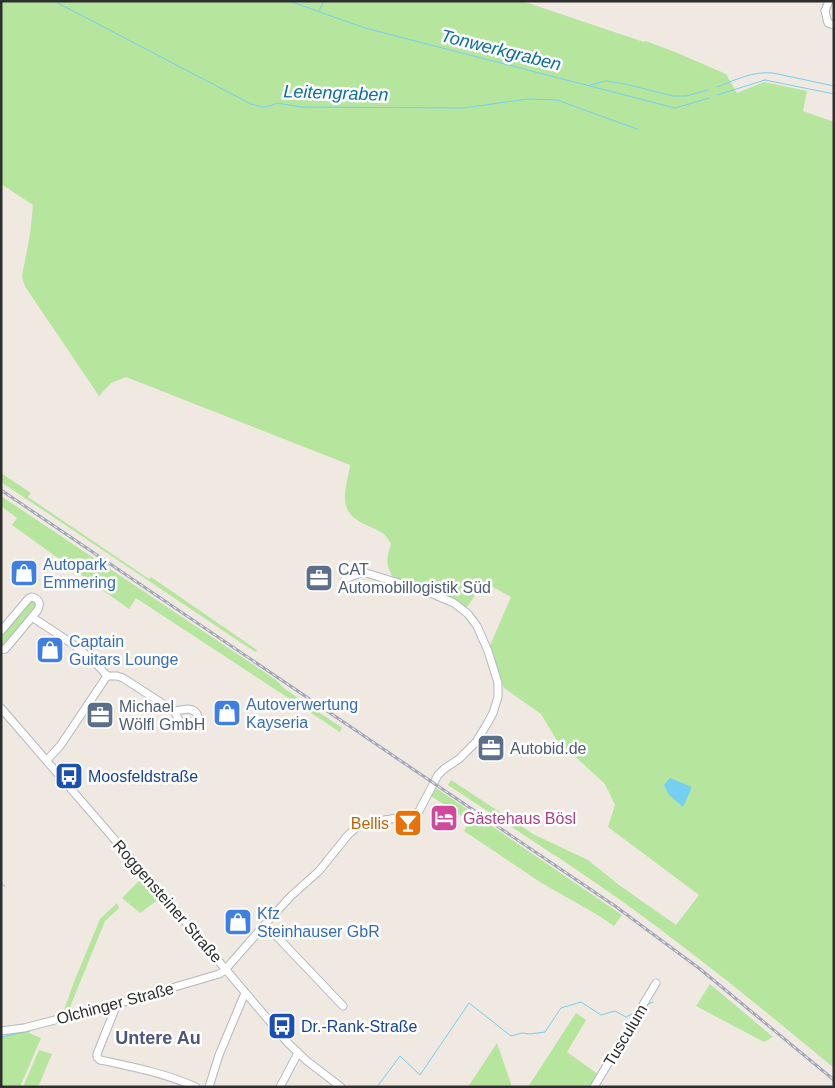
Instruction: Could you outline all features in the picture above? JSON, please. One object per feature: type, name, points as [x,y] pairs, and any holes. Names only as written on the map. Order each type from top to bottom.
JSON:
[{"type":"street","points":[[829,1],[825,11],[828,23],[834,25]]},
{"type":"street","points":[[226,969],[291,896],[319,871],[348,835],[357,827],[366,823],[413,815],[422,808],[435,780],[444,769],[459,759],[476,742],[490,718],[498,697],[498,683],[488,651],[477,626],[468,614],[454,603],[428,592],[362,572],[345,579]]},
{"type":"street","points":[[1,631],[26,600],[32,597],[38,600],[40,603],[37,611],[7,647],[1,650]]},
{"type":"street","points":[[32,617],[76,647],[102,668],[107,676]]},
{"type":"street","points":[[107,676],[123,678],[174,710]]},
{"type":"street","points":[[47,760],[60,746],[107,676]]},
{"type":"street","name":"Roggensteiner Straße","points":[[1,708],[298,1053],[342,1087]]},
{"type":"street","points":[[265,924],[342,1006]]},
{"type":"street","name":"Olchinger Straße","points":[[1,1031],[24,1028],[117,1004],[219,974],[226,969]]},
{"type":"street","name":"Tusculum","points":[[594,1087],[656,983]]},
{"type":"street","points":[[209,1087],[219,1055],[245,992]]},
{"type":"street","points":[[117,1004],[96,1057],[100,1060],[140,1068],[174,1078],[196,1087]]},
{"type":"street","points":[[280,1087],[298,1053]]},
{"type":"green space","points":[[1,1],[522,1],[675,52],[726,74],[737,93],[764,82],[807,91],[803,111],[834,122],[834,1068],[647,919],[577,870],[448,785],[451,780],[533,834],[588,860],[619,885],[676,925],[699,895],[608,827],[615,805],[605,784],[556,739],[541,714],[504,688],[489,648],[511,597],[484,582],[467,607],[392,576],[388,567],[391,544],[388,539],[378,530],[358,521],[348,511],[345,492],[350,465],[126,377],[111,383],[99,396],[23,281],[22,276],[30,235],[33,205],[1,184]]},
{"type":"green space","points":[[1,473],[31,493],[28,497],[149,579],[151,577],[257,650],[256,652],[1,482]]},
{"type":"green space","points":[[1,496],[276,680],[285,689],[342,728],[340,732],[136,598],[129,609],[12,525],[17,518],[1,506]]},
{"type":"green space","points":[[32,600],[35,601],[35,606],[5,645],[1,646],[1,637]]},
{"type":"green space","points":[[436,788],[622,915],[614,926],[540,882],[464,831],[469,821],[431,796]]},
{"type":"green space","points":[[142,878],[160,898],[140,913],[122,898]]},
{"type":"green space","points":[[117,903],[119,908],[105,921],[72,1002],[69,1014],[62,1016],[100,919]]},
{"type":"green space","points":[[710,984],[773,1037],[764,1042],[696,1006]]},
{"type":"green space","points":[[576,1013],[586,1020],[567,1052],[599,1075],[592,1087],[528,1087]]},
{"type":"green space","points":[[31,1029],[29,1033],[41,1038],[20,1087],[1,1087],[1,1037]]},
{"type":"green space","points":[[497,1043],[512,1087],[468,1087]]},
{"type":"green space","points":[[39,1050],[52,1054],[38,1087],[23,1087]]},
{"type":"water","points":[[670,778],[692,787],[683,807],[669,795],[664,785]]},
{"type":"waterway","name":"Leitengraben","points":[[54,1],[251,104],[262,107],[277,103],[301,107],[463,108],[528,99],[557,100],[637,129]]},
{"type":"waterway","name":"Tonwerkgraben","points":[[289,1],[365,28],[675,108],[709,98]]},
{"type":"waterway","points":[[319,11],[324,1]]},
{"type":"waterway","points":[[717,87],[758,73],[773,73],[834,86]]},
{"type":"waterway","name":"Tonwerkgraben","points":[[717,95],[765,80],[834,94]]},
{"type":"waterway","points":[[590,85],[606,81],[673,96],[686,96],[708,90]]},
{"type":"waterway","points":[[1,884],[5,886]]},
{"type":"waterway","points":[[377,1087],[400,1056],[420,1075],[469,1003],[511,1036],[522,1033],[545,1032],[561,1008],[581,1002],[601,1015],[615,1011],[626,1017],[634,1013]]},
{"type":"waterway","points":[[648,1004],[653,1002]]},
{"type":"waterway","points":[[1,1037],[30,1031]]},
{"type":"railway","points":[[1,490],[615,906],[700,969],[834,1080]]},
{"type":"place","name":"Autopark Emmering","points":[[24,573]]},
{"type":"place","name":"CAT Automobillogistik Süd","points":[[319,578]]},
{"type":"place","name":"Captain Guitars Lounge","points":[[50,650]]},
{"type":"place","name":"Autoverwertung Kayseria","points":[[227,713]]},
{"type":"place","name":"Michael Wölfl GmbH","points":[[100,715]]},
{"type":"place","name":"Autobid.de","points":[[491,748]]},
{"type":"place","name":"Moosfeldstraße","points":[[69,776]]},
{"type":"place","name":"Gästehaus Bösl","points":[[444,818]]},
{"type":"place","name":"Bellis","points":[[408,823]]},
{"type":"place","name":"Kfz Steinhauser GbR","points":[[238,922]]},
{"type":"place","name":"Dr.-Rank-Straße","points":[[282,1026]]},
{"type":"district","name":"Untere Au","points":[[158,1038]]}]
